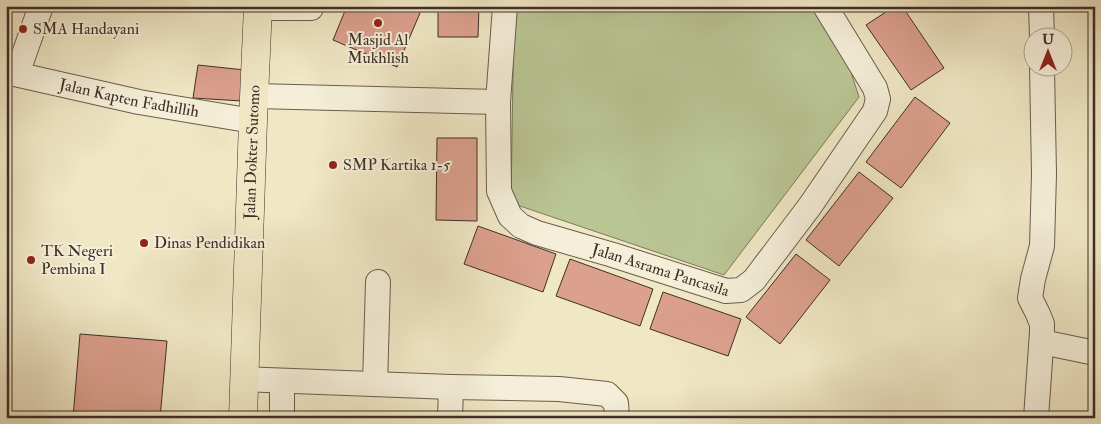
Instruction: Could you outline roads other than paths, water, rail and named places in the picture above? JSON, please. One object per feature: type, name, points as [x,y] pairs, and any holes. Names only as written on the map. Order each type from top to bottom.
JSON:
[{"type":"main road","name":"Jalan Dokter Sutomo","points":[[243,418],[258,7]]},
{"type":"street","points":[[12,73],[41,6]]},
{"type":"street","name":"Jalan Asrama Pancasila","points":[[505,6],[498,102],[499,191],[510,216],[521,226],[537,233],[726,291],[741,290],[754,280],[810,206],[875,111],[878,99],[875,88],[825,6]]},
{"type":"street","points":[[1041,6],[1042,28]]},
{"type":"street","points":[[258,7],[311,8]]},
{"type":"street","name":"Jalan Kapten Fadhillih","points":[[12,73],[139,102],[253,108]]},
{"type":"street","points":[[1036,418],[1042,324],[1030,298],[1032,279],[1042,246],[1044,174],[1042,78]]},
{"type":"street","points":[[253,108],[498,102]]},
{"type":"street","points":[[375,384],[378,282]]},
{"type":"street","points":[[1042,342],[1095,353]]},
{"type":"street","points":[[244,379],[559,389],[607,394],[616,403],[617,418]]},
{"type":"street","points":[[282,381],[282,418]]},
{"type":"street","points":[[450,418],[451,387]]},
{"type":"place","name":"Masjid Al Mukhlish","points":[[378,23]]},
{"type":"place","name":"SMA Handayani","points":[[23,29]]},
{"type":"place","name":"SMP Kartika 1-5","points":[[333,165]]},
{"type":"place","name":"Dinas Pendidikan","points":[[144,243]]},
{"type":"place","name":"TK Negeri Pembina I","points":[[31,260]]}]
